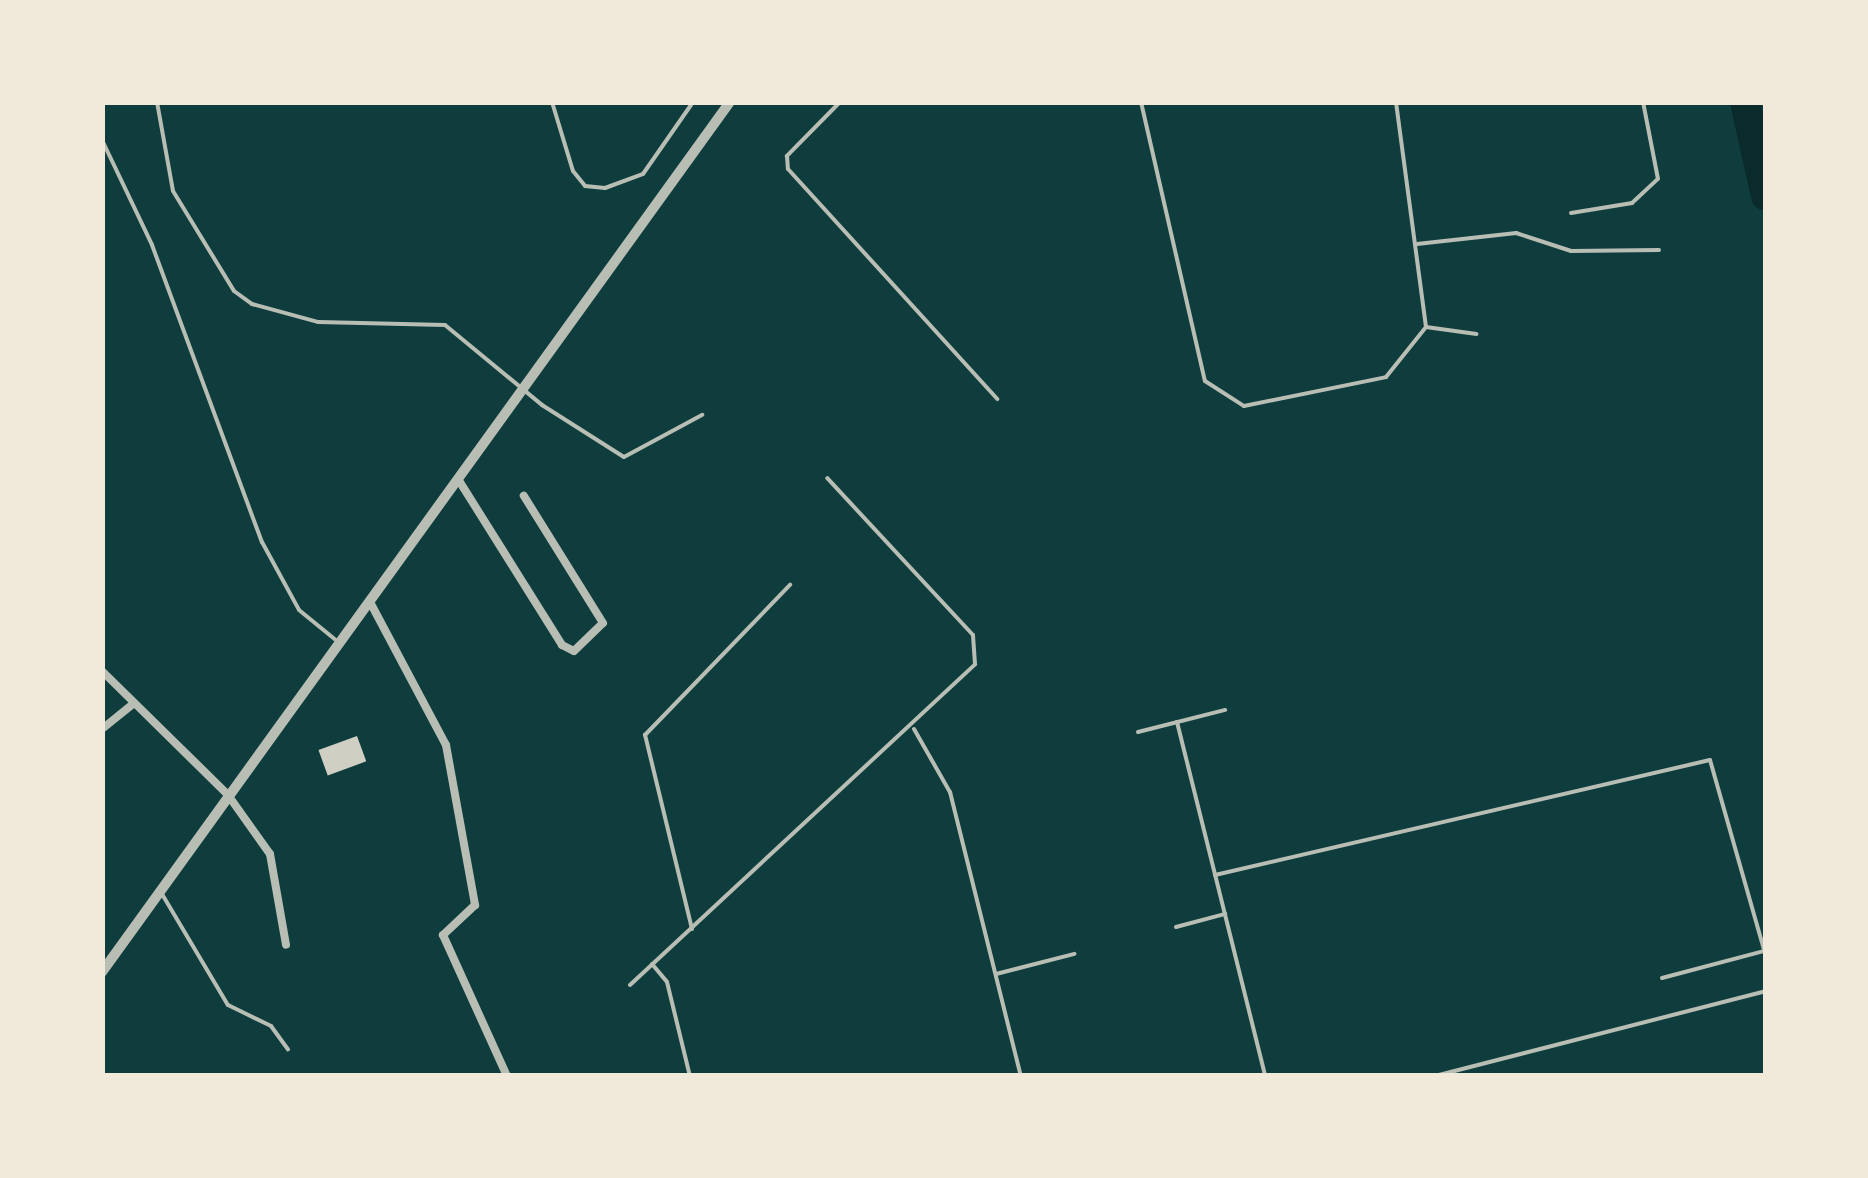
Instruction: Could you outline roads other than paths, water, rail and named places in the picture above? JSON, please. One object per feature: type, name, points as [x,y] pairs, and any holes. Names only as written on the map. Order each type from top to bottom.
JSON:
[{"type":"street","points":[[102,972],[730,102]]},
{"type":"street","points":[[458,479],[562,645],[574,651],[603,623],[524,496]]},
{"type":"street","points":[[370,602],[446,745],[476,906],[443,935],[506,1076]]},
{"type":"street","points":[[102,671],[228,795],[276,868],[286,944]]},
{"type":"street","points":[[102,729],[132,704]]},
{"type":"lane","points":[[157,102],[173,190],[242,298],[298,320],[445,325],[522,390],[624,457],[702,415]]},
{"type":"lane","points":[[552,102],[574,171],[585,186],[605,188],[643,174],[693,102]]},
{"type":"lane","points":[[840,102],[787,156],[788,170],[997,399]]},
{"type":"lane","points":[[1141,102],[1212,391],[1244,406],[1386,377],[1426,327],[1418,244],[1396,102]]},
{"type":"lane","points":[[1572,213],[1632,204],[1658,179],[1643,102]]},
{"type":"lane","points":[[102,140],[152,246],[268,554],[299,610],[340,643]]},
{"type":"lane","points":[[1418,244],[1516,234],[1570,250],[1659,250]]},
{"type":"lane","points":[[1426,327],[1477,334]]},
{"type":"lane","points":[[630,985],[970,674],[976,644],[827,478]]},
{"type":"lane","points":[[692,929],[644,735],[790,585]]},
{"type":"lane","points":[[1138,732],[1226,710]]},
{"type":"lane","points":[[1177,722],[1265,1076]]},
{"type":"lane","points":[[913,728],[950,792],[1020,1076]]},
{"type":"lane","points":[[1215,875],[1710,760],[1765,954],[1662,978]]},
{"type":"lane","points":[[161,892],[228,1005],[271,1026],[288,1049]]},
{"type":"lane","points":[[1176,926],[1225,914]]},
{"type":"lane","points":[[995,974],[1074,954]]},
{"type":"lane","points":[[652,964],[666,982],[690,1076]]},
{"type":"lane","points":[[1435,1076],[1766,992]]},
{"type":"waterway","points":[[1745,102],[1766,196]]}]
